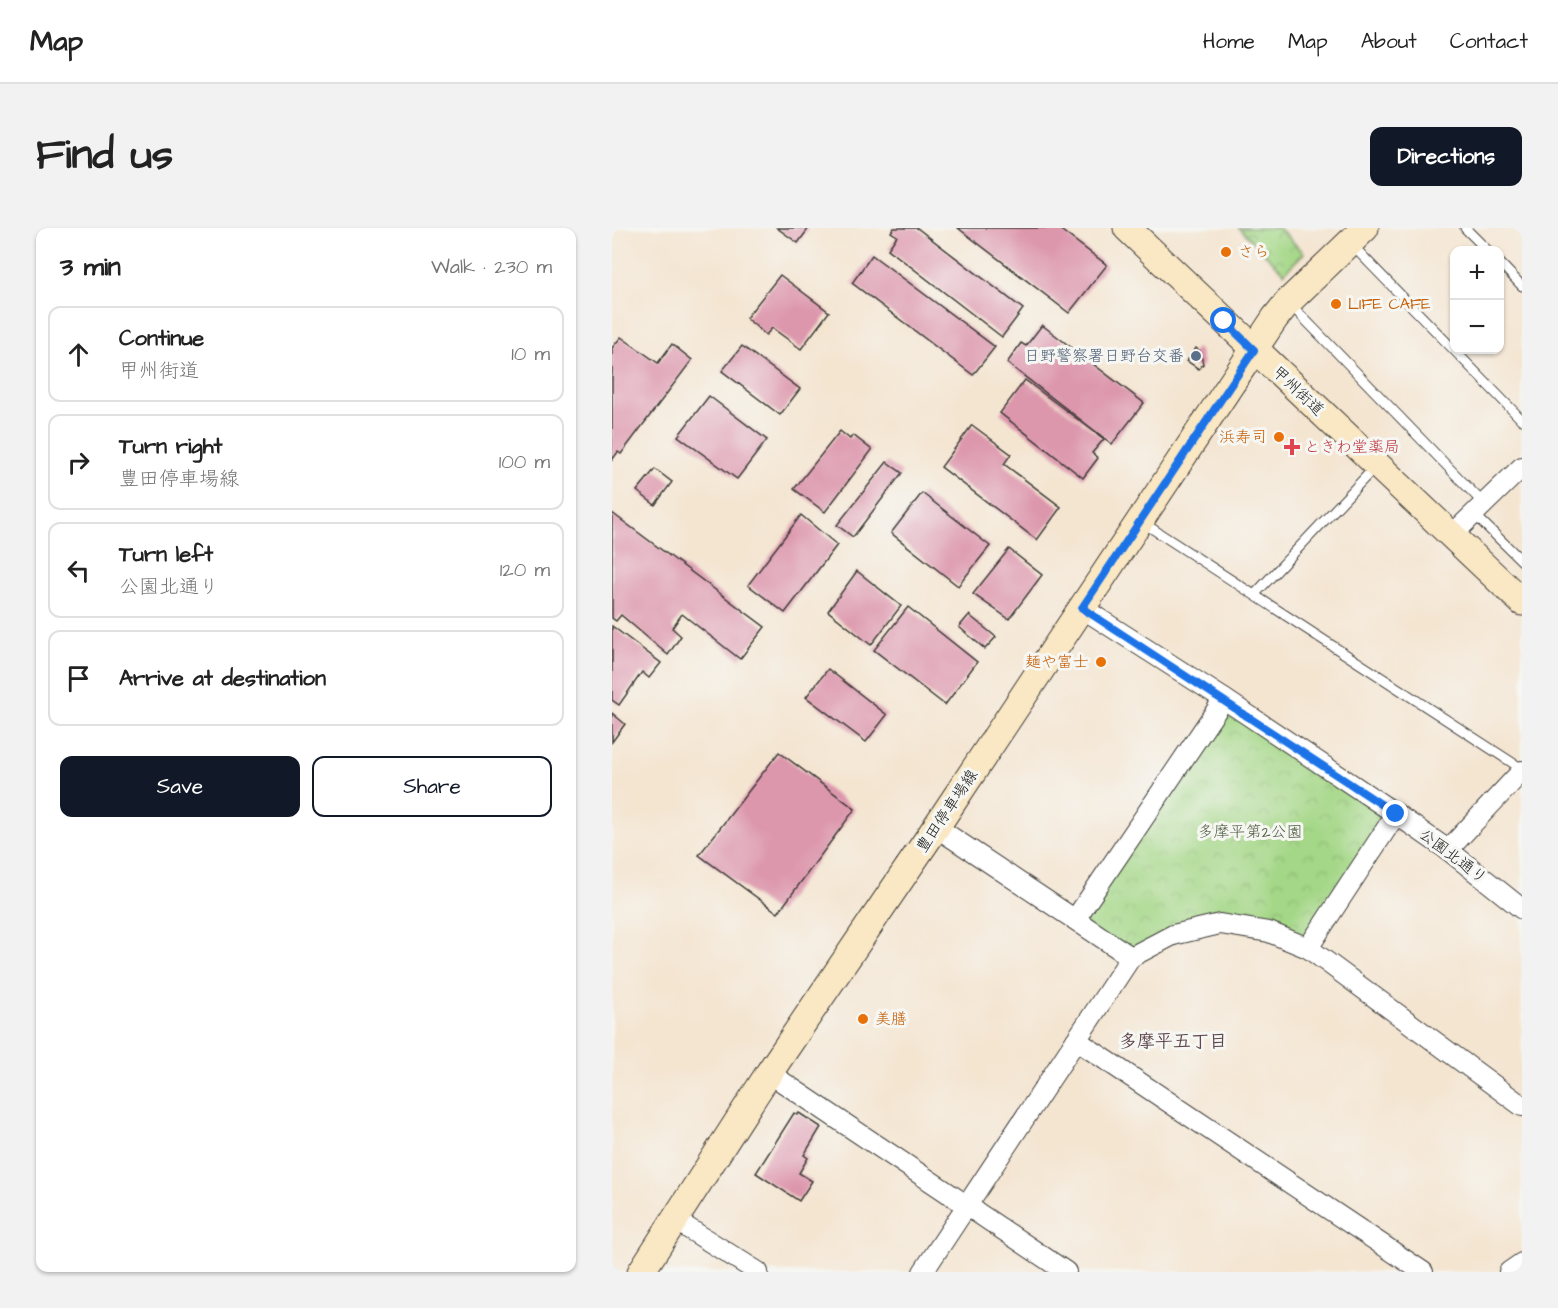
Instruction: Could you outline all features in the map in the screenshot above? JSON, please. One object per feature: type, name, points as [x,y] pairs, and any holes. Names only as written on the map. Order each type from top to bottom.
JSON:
[{"type":"main road","name":"甲州街道","points":[[1127,228],[1522,602]]},
{"type":"main road","name":"豊田停車場線","points":[[641,1272],[769,1073],[1275,318],[1288,302],[1357,235]]},
{"type":"street","points":[[1452,535],[1522,467]]},
{"type":"street","name":"公園北通り","points":[[1082,608],[1224,699],[1396,814],[1448,850],[1522,909]]},
{"type":"street","points":[[1076,918],[1224,699]]},
{"type":"street","points":[[1448,850],[1522,770]]},
{"type":"street","points":[[1308,948],[1396,814]]},
{"type":"street","points":[[936,827],[1076,918],[1131,957]]},
{"type":"street","points":[[923,1272],[1131,957],[1173,934],[1220,924],[1269,932],[1308,948],[1522,1106]]},
{"type":"street","points":[[1076,1040],[1423,1272]]},
{"type":"street","points":[[769,1073],[1066,1272]]},
{"type":"street","points":[[675,1220],[758,1272]]},
{"type":"street","points":[[1509,1272],[1522,1263]]},
{"type":"lane","points":[[1465,228],[1483,246]]},
{"type":"lane","points":[[1357,235],[1522,420]]},
{"type":"lane","points":[[1504,267],[1522,286]]},
{"type":"lane","points":[[1288,302],[1479,509],[1522,561]]},
{"type":"lane","points":[[1255,594],[1377,465]]},
{"type":"lane","points":[[1140,521],[1522,770]]},
{"type":"green space","points":[[1239,228],[1279,228],[1304,253],[1284,273]]},
{"type":"green space","name":"多摩平第2公園","points":[[1224,699],[1396,814],[1308,948],[1220,924],[1131,957],[1076,918]]},
{"type":"building","points":[[777,228],[809,228],[798,243]]},
{"type":"building","points":[[894,228],[917,228],[1023,309],[1002,337],[888,249],[897,236],[891,232]]},
{"type":"building","points":[[958,228],[1058,228],[1107,265],[1069,313]]},
{"type":"building","points":[[872,255],[995,347],[973,375],[852,283]]},
{"type":"building","points":[[780,275],[829,312],[801,349],[772,328],[766,335],[746,318]]},
{"type":"building","points":[[1042,325],[1144,403],[1112,444],[1007,363],[1021,343],[1026,346]]},
{"type":"building","points":[[621,337],[658,363],[672,344],[692,360],[621,454],[618,452],[612,460],[612,348]]},
{"type":"building","points":[[742,346],[800,389],[780,415],[722,371]]},
{"type":"building","name":"日野警察署日野台交番","points":[[1196,348],[1200,351],[1203,364],[1199,369],[1187,361]]},
{"type":"building","points":[[1025,380],[1104,439],[1092,453],[1098,458],[1083,478],[1000,413]]},
{"type":"building","points":[[709,396],[767,440],[737,479],[678,436]]},
{"type":"building","points":[[972,425],[1011,454],[1004,464],[1061,507],[1037,540],[941,467]]},
{"type":"building","points":[[840,431],[850,439],[853,435],[872,450],[825,512],[794,489]]},
{"type":"building","points":[[887,462],[902,473],[853,537],[837,525]]},
{"type":"building","points":[[655,469],[672,482],[655,505],[637,491]]},
{"type":"building","points":[[922,493],[990,546],[958,586],[891,533]]},
{"type":"building","points":[[612,513],[765,627],[740,659],[682,614],[672,628],[681,636],[668,655],[621,615],[616,621],[612,618]]},
{"type":"building","points":[[801,515],[837,545],[785,613],[748,585]]},
{"type":"building","points":[[1009,549],[1042,575],[1009,619],[973,594]]},
{"type":"building","points":[[857,571],[901,606],[871,645],[828,611]]},
{"type":"building","points":[[908,607],[977,662],[945,705],[874,650]]},
{"type":"building","points":[[969,615],[996,637],[985,649],[959,627]]},
{"type":"building","points":[[612,626],[661,663],[649,678],[642,672],[619,705],[612,700]]},
{"type":"building","points":[[828,669],[887,715],[866,742],[806,697]]},
{"type":"building","points":[[612,713],[625,724],[612,742]]},
{"type":"building","points":[[779,752],[855,809],[778,913],[699,855]]},
{"type":"building","points":[[794,1113],[797,1115],[799,1113],[821,1127],[804,1155],[808,1158],[799,1173],[812,1181],[799,1201],[756,1173]]},
{"type":"place","name":"さら","points":[[1226,252]]},
{"type":"place","name":"LIFE CAFE","points":[[1336,304]]},
{"type":"place","name":"日野警察署日野台交番","points":[[1196,356]]},
{"type":"place","name":"浜寿司","points":[[1279,437]]},
{"type":"place","name":"ときわ堂薬局","points":[[1292,447]]},
{"type":"place","name":"麺や富士","points":[[1101,662]]},
{"type":"place","name":"美膳","points":[[863,1019]]},
{"type":"district","name":"多摩平五丁目","points":[[1173,1041]]},
{"type":"route","points":[[1224,321],[1254,350],[1082,608],[1224,699],[1396,814]]}]
